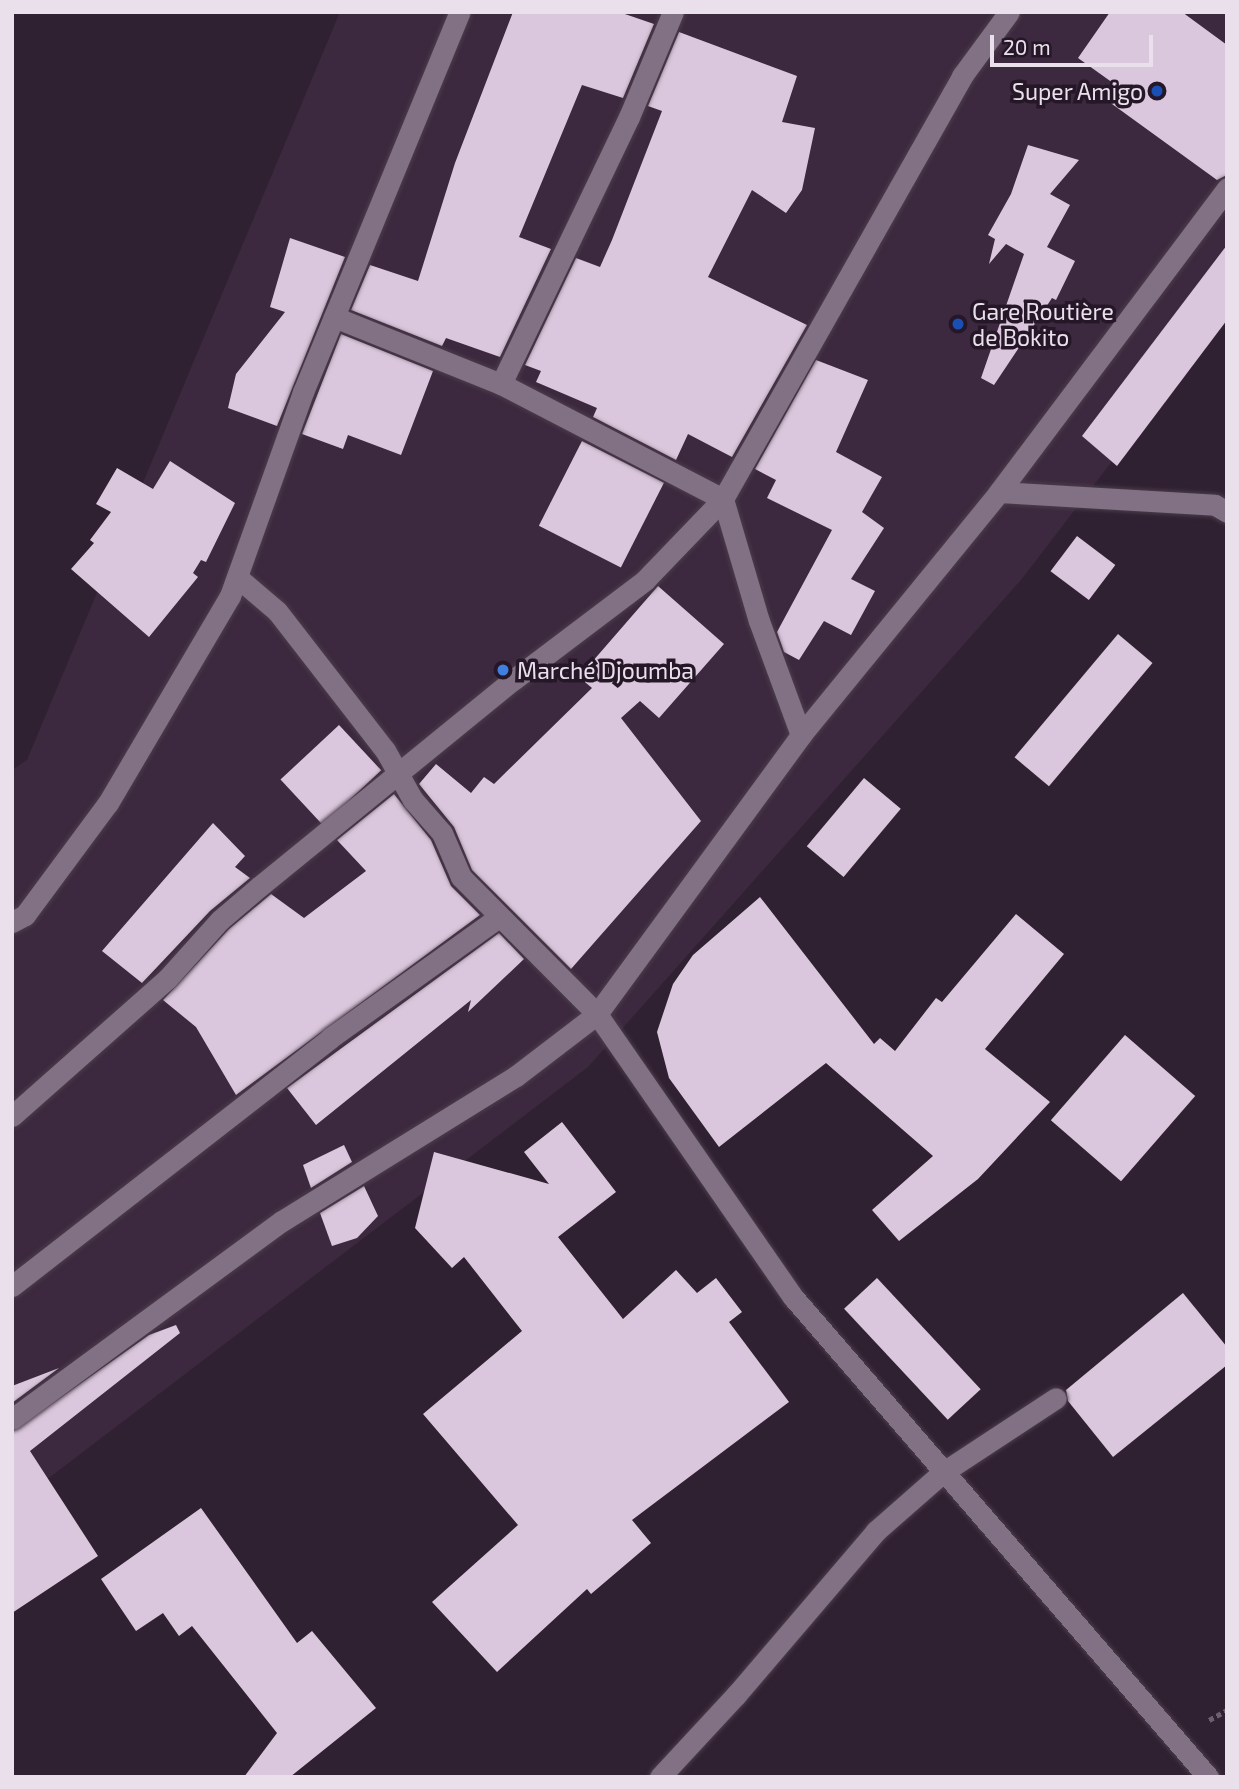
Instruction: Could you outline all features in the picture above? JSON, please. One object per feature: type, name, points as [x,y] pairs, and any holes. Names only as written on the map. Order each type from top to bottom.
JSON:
[{"type":"street","points":[[12,922],[25,915],[108,803],[237,577],[334,317],[460,12]]},
{"type":"street","points":[[501,384],[629,117],[673,12]]},
{"type":"street","points":[[12,1116],[167,979],[220,920],[402,775],[513,680],[645,580],[723,499],[962,76],[1009,12]]},
{"type":"street","points":[[12,1419],[282,1221],[516,1076],[597,1014],[801,735],[999,492],[1227,188]]},
{"type":"street","points":[[334,317],[501,384],[723,499],[759,621],[801,735]]},
{"type":"street","points":[[999,492],[1215,505],[1227,512]]},
{"type":"street","points":[[237,577],[277,611],[402,775],[413,800],[442,833],[461,877],[597,1014],[793,1297],[942,1473],[1208,1777]]},
{"type":"street","points":[[12,1286],[330,1038],[499,917]]},
{"type":"street","points":[[660,1777],[736,1695],[876,1531],[942,1473],[1056,1398]]},
{"type":"shaded area","name":"Marché Djoumba","points":[[340,12],[1227,12],[1227,311],[1021,580],[588,1067],[12,1506],[12,770],[27,760]]},
{"type":"building","points":[[513,12],[619,12],[654,24],[623,98],[582,85],[519,237],[551,249],[500,357],[446,338],[442,346],[351,310],[370,265],[418,281],[455,163]]},
{"type":"building","name":"Super Amigo","points":[[1110,12],[1182,12],[1227,45],[1227,175],[1217,180],[1101,96],[1113,83],[1078,58]]},
{"type":"building","points":[[679,32],[797,76],[782,122],[815,128],[802,190],[786,213],[752,190],[708,277],[807,325],[732,457],[688,434],[676,460],[593,417],[597,408],[536,382],[541,371],[525,365],[576,258],[600,267],[662,111],[648,106]]},
{"type":"building","points":[[1028,145],[1079,160],[1050,194],[1070,205],[1047,247],[1075,261],[1056,300],[1052,298],[994,385],[981,378],[1024,254],[1006,244],[989,264],[995,239],[988,235],[1011,194]]},
{"type":"building","points":[[290,238],[345,257],[277,426],[228,408],[236,374],[285,312],[270,307]]},
{"type":"building","points":[[1227,245],[1227,320],[1117,466],[1082,436]]},
{"type":"building","points":[[341,334],[433,371],[401,455],[348,435],[343,449],[302,434]]},
{"type":"building","points":[[816,360],[868,380],[836,452],[882,477],[862,512],[884,528],[851,579],[875,591],[851,635],[824,621],[799,660],[784,652],[777,632],[832,530],[767,498],[776,480],[755,469]]},
{"type":"building","points":[[582,441],[664,483],[621,567],[539,526]]},
{"type":"building","points":[[170,461],[235,503],[206,562],[201,560],[193,573],[198,577],[149,637],[71,569],[94,543],[90,540],[111,512],[96,504],[117,468],[153,489]]},
{"type":"building","points":[[1077,536],[1115,565],[1089,600],[1051,571]]},
{"type":"building","points":[[658,586],[724,644],[659,718],[640,701],[621,718],[701,821],[571,969],[472,870],[454,827],[419,784],[436,764],[471,793],[484,777],[494,784],[592,688],[579,677]]},
{"type":"building","points":[[1118,634],[1152,663],[1049,786],[1015,757]]},
{"type":"building","points":[[339,725],[381,770],[323,825],[280,780]]},
{"type":"building","points":[[864,778],[901,809],[844,877],[807,846]]},
{"type":"building","points":[[394,794],[431,840],[451,886],[480,915],[236,1095],[196,1027],[163,1000],[229,929],[271,894],[304,918],[366,871],[337,840]]},
{"type":"building","points":[[213,823],[245,856],[235,867],[250,878],[210,911],[142,983],[102,951]]},
{"type":"building","points":[[760,897],[874,1044],[880,1038],[895,1051],[936,998],[942,1002],[1016,914],[1064,954],[985,1049],[1050,1102],[978,1179],[899,1241],[872,1210],[933,1156],[826,1063],[719,1147],[669,1078],[657,1032],[673,984],[693,955]]},
{"type":"building","points":[[499,933],[524,959],[468,1012],[471,1000],[316,1125],[287,1088]]},
{"type":"building","points":[[1125,1035],[1195,1096],[1121,1181],[1051,1120]]},
{"type":"building","points":[[562,1122],[616,1192],[558,1237],[623,1319],[676,1270],[697,1293],[716,1278],[742,1312],[729,1322],[789,1402],[632,1520],[651,1543],[591,1594],[587,1589],[497,1672],[432,1602],[518,1525],[423,1414],[522,1331],[464,1257],[452,1268],[415,1228],[434,1152],[549,1184],[524,1152]]},
{"type":"building","points":[[344,1145],[352,1162],[311,1188],[303,1165]]},
{"type":"building","points":[[364,1186],[378,1216],[357,1238],[332,1246],[320,1213]]},
{"type":"building","points":[[877,1278],[981,1389],[948,1420],[844,1309]]},
{"type":"building","points":[[1183,1293],[1227,1347],[1227,1365],[1113,1457],[1068,1401],[1066,1390]]},
{"type":"building","points":[[176,1325],[180,1333],[30,1451],[98,1556],[12,1613],[12,1432],[149,1335]]},
{"type":"building","points":[[59,1368],[12,1403],[12,1386]]},
{"type":"building","points":[[201,1508],[297,1643],[312,1631],[376,1708],[290,1777],[244,1777],[277,1733],[192,1626],[179,1636],[163,1613],[136,1631],[101,1579]]},
{"type":"place","name":"Super Amigo","points":[[1157,91]]},
{"type":"place","name":"Gare Routière de Bokito","points":[[958,324]]},
{"type":"place","name":"Marché Djoumba","points":[[503,670]]}]
